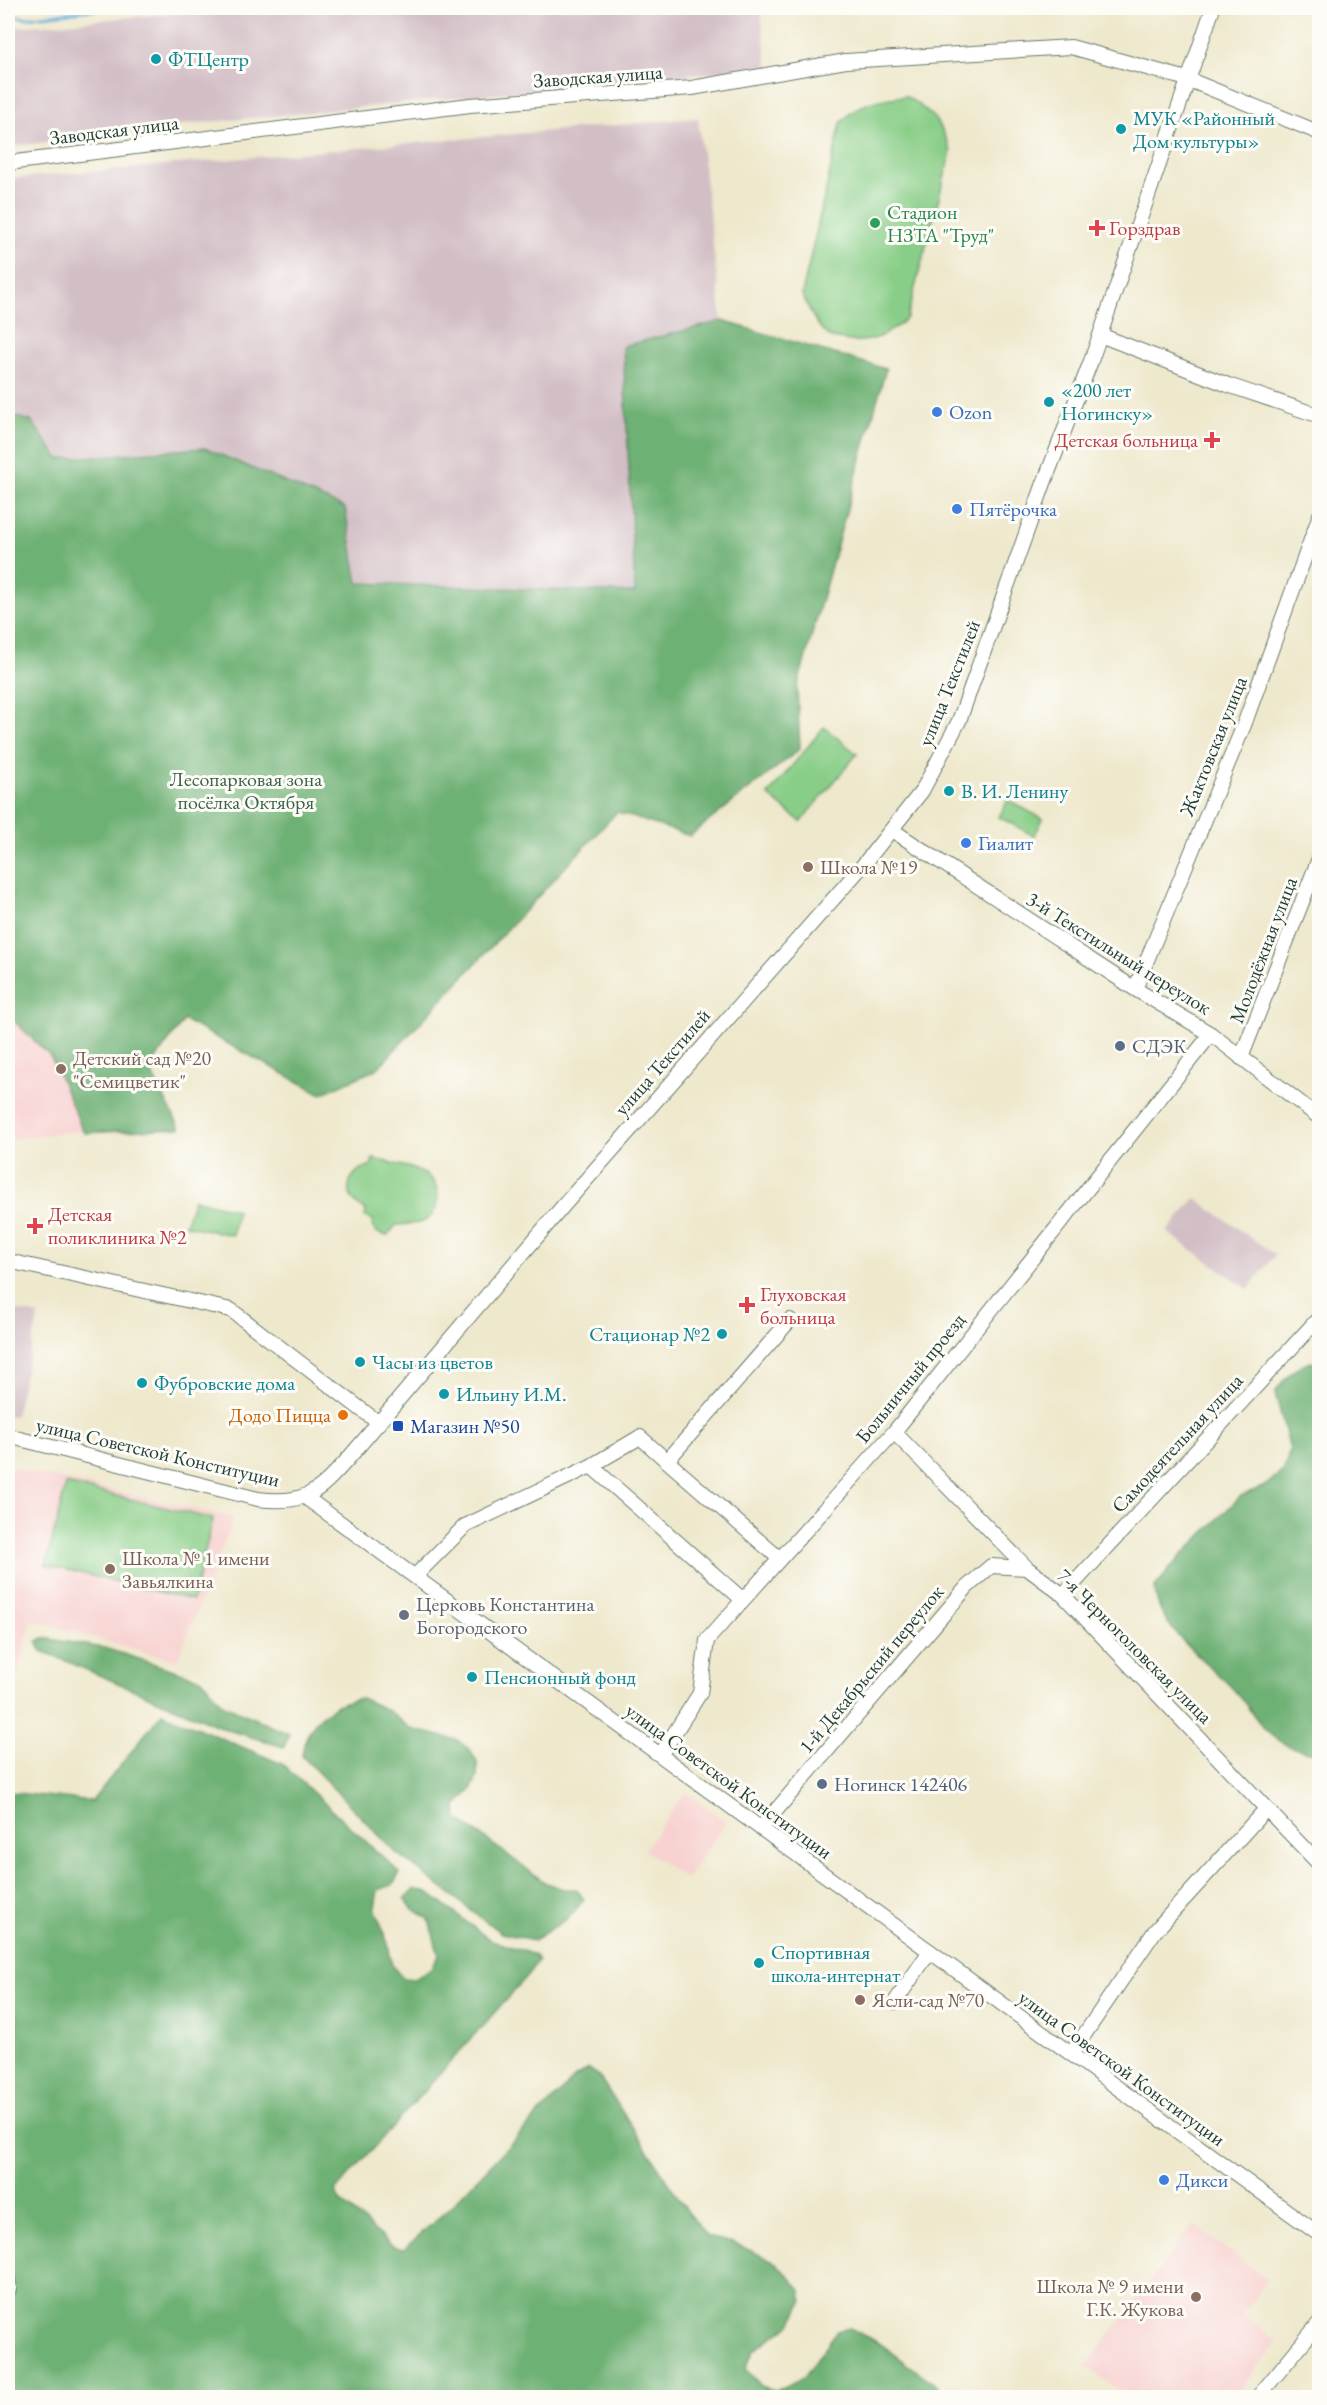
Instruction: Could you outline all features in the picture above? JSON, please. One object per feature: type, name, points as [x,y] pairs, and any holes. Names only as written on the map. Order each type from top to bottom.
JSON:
[{"type":"street","name":"улица Текстилей","points":[[305,1497],[335,1474],[564,1205],[892,830],[922,791],[959,722],[1100,335],[1213,8]]},
{"type":"street","name":"Заводская улица","points":[[8,163],[470,105],[692,88],[846,61],[1071,47],[1187,79],[1320,134]]},
{"type":"street","points":[[1100,335],[1195,373],[1320,416]]},
{"type":"street","name":"Жактовская улица","points":[[1135,989],[1244,725],[1320,515]]},
{"type":"street","name":"3-й Текстильный переулок","points":[[892,830],[1135,989],[1211,1034],[1320,1118]]},
{"type":"street","name":"Молодёжная улица","points":[[1241,1058],[1320,856]]},
{"type":"street","name":"Больничный проезд","points":[[661,1754],[700,1693],[707,1640],[894,1432],[1211,1034]]},
{"type":"street","points":[[8,1261],[231,1310],[379,1423]]},
{"type":"street","name":"Самодеятельная улица","points":[[1063,1595],[1320,1317]]},
{"type":"street","points":[[667,1461],[790,1320]]},
{"type":"street","name":"7-я Черноголовская улица","points":[[894,1432],[1027,1568],[1063,1595],[1320,1865]]},
{"type":"street","name":"улица Советской Конституции","points":[[8,1436],[258,1499],[286,1502],[305,1497],[1320,2235]]},
{"type":"street","points":[[415,1576],[465,1526],[591,1466],[640,1437],[780,1559]]},
{"type":"street","points":[[591,1466],[743,1600]]},
{"type":"street","name":"1-й Декабрьский переулок","points":[[760,1828],[967,1587],[991,1566],[1027,1568]]},
{"type":"street","points":[[1071,2054],[1155,1931],[1266,1809]]},
{"type":"street","points":[[895,2002],[930,1952]]},
{"type":"street","points":[[1257,2397],[1320,2322]]},
{"type":"shaded area","points":[[238,8],[760,8],[768,67],[180,125],[8,147],[8,28]]},
{"type":"shaded area","points":[[698,118],[722,321],[623,346],[635,593],[357,583],[344,508],[205,448],[59,459],[31,421],[8,415],[8,179]]},
{"type":"shaded area","name":"Детский сад №20 \"Семицветик\"","points":[[8,855],[122,1125],[8,1140]]},
{"type":"shaded area","points":[[1195,1198],[1275,1255],[1248,1289],[1167,1232]]},
{"type":"shaded area","points":[[8,1309],[39,1315],[15,1416],[8,1415]]},
{"type":"shaded area","name":"Школа № 1 имени Завьялкина","points":[[8,1467],[234,1518],[177,1661],[32,1620],[17,1676],[8,1673]]},
{"type":"shaded area","points":[[686,1792],[726,1822],[686,1879],[644,1850]]},
{"type":"shaded area","name":"Школа № 9 имени Г.К. Жукова","points":[[1193,2224],[1268,2280],[1242,2314],[1277,2341],[1235,2397],[1129,2397],[1086,2367]]},
{"type":"green space","name":"Стадион НЗТА \"Труд\"","points":[[906,96],[935,119],[944,133],[951,152],[907,318],[886,334],[870,340],[853,341],[832,338],[817,323],[802,294],[841,123],[862,106],[878,100]]},
{"type":"green space","name":"Лесопарковая зона посёлка Октября","points":[[722,321],[886,369],[797,688],[800,749],[690,836],[617,812],[377,1069],[321,1094],[184,1020],[149,1068],[180,1128],[84,1133],[51,1057],[8,1015],[8,415],[31,421],[59,459],[205,448],[345,508],[358,583],[635,593],[623,346]]},
{"type":"green space","points":[[824,727],[857,754],[801,822],[768,795]]},
{"type":"green space","points":[[1008,800],[1043,819],[1034,836],[999,817]]},
{"type":"green space","points":[[373,1159],[414,1169],[432,1180],[436,1185],[438,1199],[434,1212],[424,1221],[396,1225],[387,1236],[376,1232],[372,1226],[373,1219],[365,1217],[366,1210],[352,1199],[349,1193],[351,1179],[355,1173],[371,1166]]},
{"type":"green space","points":[[194,1199],[237,1210],[232,1235],[185,1225]]},
{"type":"green space","points":[[1311,1362],[1320,1365],[1319,1754],[1286,1745],[1265,1729],[1234,1690],[1174,1630],[1164,1617],[1155,1587],[1180,1557],[1241,1496],[1265,1486],[1284,1470],[1290,1449],[1275,1393],[1290,1374]]},
{"type":"green space","points":[[66,1484],[213,1519],[193,1600],[46,1565]]},
{"type":"green space","points":[[43,1638],[104,1648],[202,1679],[222,1704],[289,1734],[284,1747],[228,1730],[42,1651],[36,1642]]},
{"type":"green space","points":[[361,1698],[387,1710],[411,1729],[457,1740],[470,1750],[477,1762],[477,1778],[470,1791],[456,1806],[457,1818],[546,1883],[563,1889],[576,1889],[584,1899],[570,1917],[534,1940],[501,1933],[395,1852],[302,1756],[308,1734],[321,1717],[339,1705]]},
{"type":"green space","points":[[162,1713],[282,1764],[400,1873],[393,1885],[378,1890],[375,1908],[388,1944],[392,1966],[403,1978],[414,1979],[432,1968],[439,1956],[429,1919],[412,1908],[405,1899],[414,1889],[428,1893],[489,1939],[534,1955],[538,1960],[528,1975],[335,2191],[340,2201],[394,2247],[404,2249],[447,2210],[575,2077],[589,2069],[598,2075],[688,2212],[708,2237],[733,2243],[774,2261],[800,2288],[803,2301],[791,2324],[753,2351],[746,2369],[761,2386],[776,2391],[804,2377],[837,2331],[850,2328],[882,2345],[952,2397],[8,2397],[8,1792],[92,1801]]},
{"type":"waterway","points":[[8,15],[25,18],[110,8]]},
{"type":"place","name":"ФТЦентр","points":[[156,59]]},
{"type":"place","name":"МУК «Районный Дом культуры»","points":[[1121,129]]},
{"type":"place","name":"Стадион НЗТА \"Труд\"","points":[[875,223]]},
{"type":"place","name":"Горздрав","points":[[1097,228]]},
{"type":"place","name":"«200 лет Ногинску»","points":[[1049,402]]},
{"type":"place","name":"Ozon","points":[[937,412]]},
{"type":"place","name":"Детская больница","points":[[1212,440]]},
{"type":"place","name":"Пятёрочка","points":[[957,509]]},
{"type":"place","name":"В. И. Ленину","points":[[949,791]]},
{"type":"place","name":"Гиалит","points":[[966,843]]},
{"type":"place","name":"Школа №19","points":[[808,867]]},
{"type":"place","name":"СДЭК","points":[[1120,1046]]},
{"type":"place","name":"Детский сад №20 \"Семицветик\"","points":[[61,1069]]},
{"type":"place","name":"Детская поликлиника №2","points":[[35,1226]]},
{"type":"place","name":"Глуховская больница","points":[[747,1305]]},
{"type":"place","name":"Стационар №2","points":[[722,1334]]},
{"type":"place","name":"Часы из цветов","points":[[360,1362]]},
{"type":"place","name":"Фубровские дома","points":[[142,1383]]},
{"type":"place","name":"Ильину И.М.","points":[[444,1394]]},
{"type":"place","name":"Додо Пицца","points":[[343,1415]]},
{"type":"place","name":"Магазин №50","points":[[398,1426]]},
{"type":"place","name":"Школа № 1 имени Завьялкина","points":[[110,1569]]},
{"type":"place","name":"Церковь Константина Богородского","points":[[404,1615]]},
{"type":"place","name":"Пенсионный фонд","points":[[472,1677]]},
{"type":"place","name":"Ногинск 142406","points":[[822,1784]]},
{"type":"place","name":"Спортивная школа-интернат","points":[[759,1963]]},
{"type":"place","name":"Ясли-сад №70","points":[[860,2000]]},
{"type":"place","name":"Дикси","points":[[1164,2180]]},
{"type":"place","name":"Школа № 9 имени Г.К. Жукова","points":[[1196,2297]]}]
